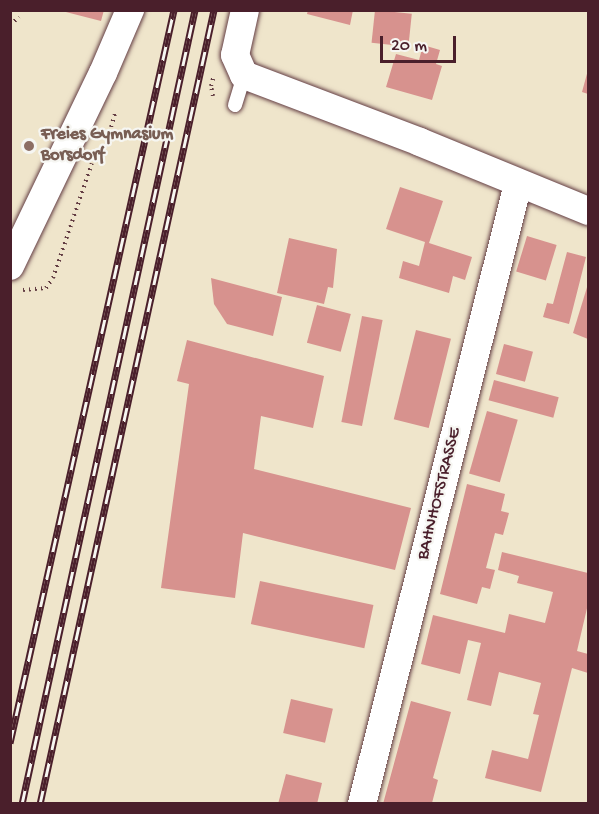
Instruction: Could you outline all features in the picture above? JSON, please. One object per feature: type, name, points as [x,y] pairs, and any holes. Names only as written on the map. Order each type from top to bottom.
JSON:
[{"type":"street","points":[[16,278],[130,10]]},
{"type":"street","points":[[245,10],[235,55],[244,75],[420,142],[588,211]]},
{"type":"street","name":"BAHNHOFSTRASSE","points":[[362,804],[518,184]]},
{"type":"lane","points":[[235,105],[244,75]]},
{"type":"path","points":[[10,26],[19,17]]},
{"type":"path","points":[[105,133],[112,126]]},
{"type":"path","points":[[16,278],[46,288],[53,278],[93,160]]},
{"type":"building","points":[[58,10],[104,10],[101,21]]},
{"type":"building","points":[[308,10],[353,10],[350,25],[307,14]]},
{"type":"building","points":[[375,10],[412,14],[408,47],[372,43]]},
{"type":"building","points":[[423,45],[440,50],[436,64],[442,66],[432,100],[386,87],[396,54],[419,60]]},
{"type":"building","points":[[588,70],[588,94],[582,92]]},
{"type":"building","points":[[400,187],[443,201],[429,243],[472,257],[465,280],[453,276],[449,293],[399,278],[403,261],[419,266],[425,242],[386,229]]},
{"type":"building","points":[[527,236],[557,245],[546,280],[516,271]]},
{"type":"building","points":[[289,238],[337,249],[333,288],[328,287],[324,304],[277,293]]},
{"type":"building","points":[[567,252],[586,257],[569,324],[543,317],[547,303],[553,304]]},
{"type":"building","points":[[211,278],[282,297],[273,336],[227,324],[214,304]]},
{"type":"building","points":[[588,284],[588,339],[573,333]]},
{"type":"building","points":[[317,305],[351,314],[341,352],[307,343]]},
{"type":"building","points":[[362,316],[383,320],[362,426],[341,422]]},
{"type":"building","points":[[416,330],[451,339],[429,428],[394,419]]},
{"type":"building","points":[[187,340],[324,376],[313,428],[261,416],[254,469],[411,508],[395,570],[243,533],[235,598],[161,588],[189,384],[177,381]]},
{"type":"building","points":[[504,344],[533,352],[525,382],[496,374]]},
{"type":"building","points":[[494,380],[559,397],[553,418],[489,400]]},
{"type":"building","points":[[487,411],[518,420],[500,482],[469,473]]},
{"type":"building","points":[[467,484],[505,494],[501,511],[509,513],[503,535],[495,533],[486,568],[495,570],[490,589],[482,587],[477,604],[440,594]]},
{"type":"building","points":[[502,552],[588,573],[588,604],[577,651],[588,654],[588,673],[572,668],[541,792],[485,778],[492,750],[528,759],[539,715],[533,714],[541,683],[499,672],[491,706],[467,700],[481,643],[468,640],[460,674],[421,664],[433,615],[505,633],[509,614],[545,623],[553,592],[517,583],[519,576],[498,570]]},
{"type":"building","points":[[260,581],[373,605],[364,648],[251,624]]},
{"type":"building","points":[[291,699],[333,709],[325,743],[283,733]]},
{"type":"building","points":[[411,701],[451,712],[433,778],[438,780],[432,803],[383,804]]},
{"type":"building","points":[[286,774],[322,783],[317,804],[278,804]]},
{"type":"railway","points":[[10,743],[174,10]]},
{"type":"railway","points":[[22,804],[195,10]]},
{"type":"railway","points":[[40,804],[214,10]]},
{"type":"place","name":"Freies Gymnasium Borsdorf","points":[[29,146]]}]
